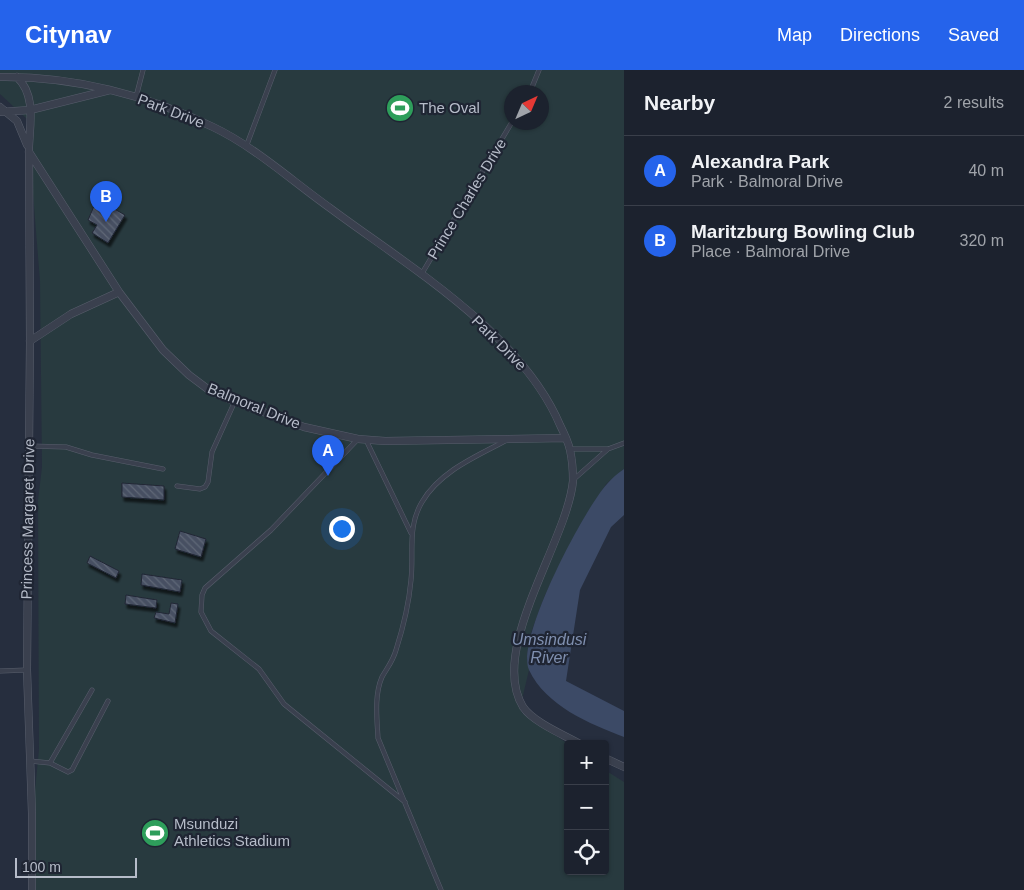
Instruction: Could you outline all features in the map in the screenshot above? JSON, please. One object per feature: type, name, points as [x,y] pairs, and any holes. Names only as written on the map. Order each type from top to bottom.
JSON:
[{"type":"street","name":"Park Drive","points":[[0,77],[17,76],[113,90],[214,127],[246,147],[421,275],[481,322],[517,357],[547,397],[566,438],[570,449],[573,480],[556,537],[522,626],[514,676],[523,708],[549,727],[573,740]]},
{"type":"street","name":"Princess Margaret Drive","points":[[17,76],[28,90],[30,110],[27,670],[32,890]]},
{"type":"street","points":[[4,112],[30,110],[113,90]]},
{"type":"street","name":"Princess Margaret Drive","points":[[0,107],[17,121],[29,149]]},
{"type":"street","name":"Balmoral Drive","points":[[29,149],[119,292],[174,362],[209,390],[304,427],[362,440],[566,438]]},
{"type":"street","points":[[30,341],[71,314],[119,292]]},
{"type":"street","points":[[609,760],[624,766]]},
{"type":"lane","points":[[136,97],[143,70]]},
{"type":"lane","points":[[246,147],[275,70]]},
{"type":"lane","points":[[533,85],[539,70]]},
{"type":"lane","name":"Prince Charles Drive","points":[[421,275],[507,130]]},
{"type":"lane","points":[[177,486],[200,489],[205,487],[208,482],[212,452],[235,401]]},
{"type":"lane","points":[[441,890],[378,738],[376,717],[382,678],[396,650],[411,579],[411,533],[422,500],[443,477],[454,469],[510,439]]},
{"type":"lane","points":[[405,802],[284,704],[259,669],[211,631],[201,612],[202,595],[205,588],[271,530],[362,440],[411,533]]},
{"type":"lane","points":[[570,449],[608,449],[624,443]]},
{"type":"lane","points":[[29,446],[66,447],[92,455],[163,469]]},
{"type":"lane","points":[[573,480],[608,449]]},
{"type":"lane","points":[[0,671],[27,670]]},
{"type":"lane","points":[[50,764],[92,690]]},
{"type":"lane","points":[[30,761],[50,764],[68,772],[72,770],[108,701]]},
{"type":"shaded area","points":[[0,70],[624,70],[624,469],[606,484],[580,525],[545,595],[529,638],[527,658],[529,670],[520,708],[522,713],[564,741],[564,875],[609,875],[609,773],[624,782],[624,890],[30,890],[28,861],[39,750],[38,500],[42,467],[40,281],[27,119],[0,94]]},
{"type":"water","name":"Umsindusi River","points":[[624,469],[624,515],[611,527],[580,590],[566,681],[624,711],[624,737],[583,720],[546,694],[529,670],[527,654],[541,605],[583,519],[607,484]]},
{"type":"building","points":[[97,199],[125,215],[108,243],[92,233],[97,225],[88,220]]},
{"type":"building","points":[[122,483],[164,486],[164,500],[122,497]]},
{"type":"building","points":[[180,531],[206,539],[201,557],[175,549]]},
{"type":"building","points":[[90,556],[119,571],[116,578],[87,563]]},
{"type":"building","points":[[142,574],[182,580],[180,592],[141,585]]},
{"type":"building","points":[[126,595],[157,600],[156,608],[125,604]]},
{"type":"building","points":[[171,603],[178,604],[175,623],[154,618],[156,612],[169,614]]},
{"type":"place","name":"The Oval","points":[[400,108]]},
{"type":"place","name":"Maritzburg Bowling Club","points":[[106,222]]},
{"type":"place","name":"Alexandra Park","points":[[328,476]]},
{"type":"place","name":"Msunduzi Athletics Stadium","points":[[155,833]]}]
